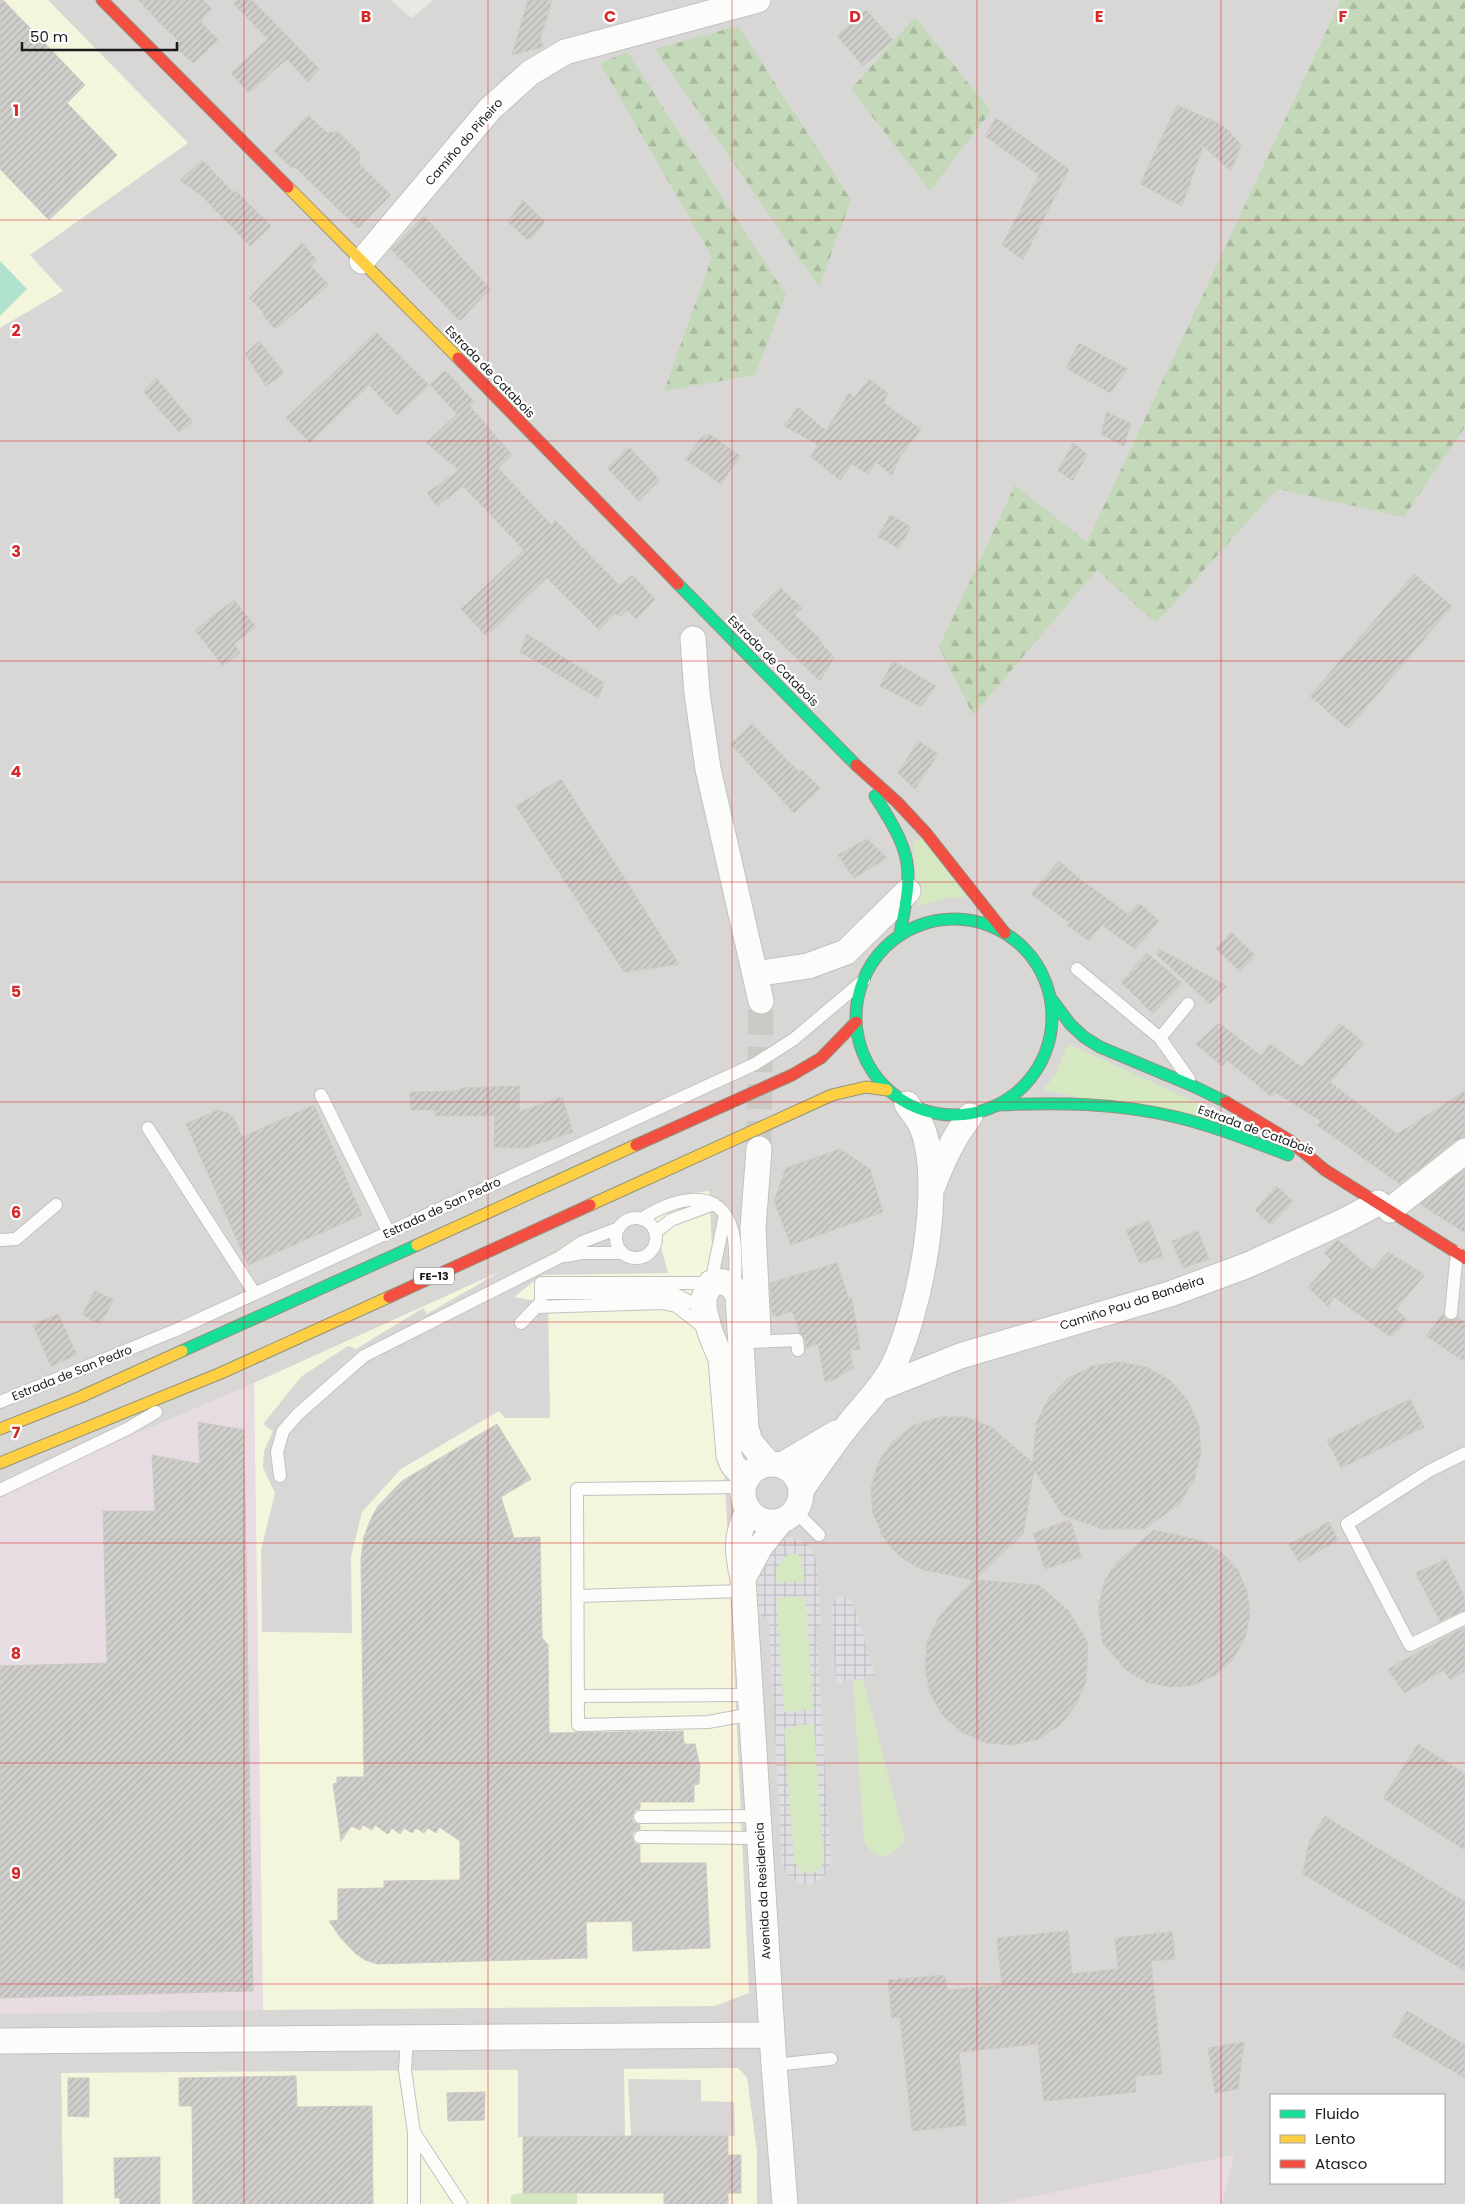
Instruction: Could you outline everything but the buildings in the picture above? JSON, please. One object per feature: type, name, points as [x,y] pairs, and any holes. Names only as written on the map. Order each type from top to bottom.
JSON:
[{"type":"main road","name":"Estrada de Catabois","points":[[102,0],[856,764],[897,802],[950,861],[974,896],[1005,933],[1026,950],[1042,972],[1050,997],[1052,1025],[1046,1052],[1032,1077],[1012,1096],[998,1105],[970,1116],[938,1114],[907,1104],[887,1090],[865,1059],[859,1041],[856,1022],[858,1001],[864,980],[881,953],[900,933],[930,922],[956,919],[981,923],[1005,933]]},
{"type":"main road","name":"Estrada de Catabois","points":[[856,764],[898,834],[909,869],[908,891],[900,933]]},
{"type":"main road","name":"Estrada de Catabois","points":[[1050,997],[1070,1024],[1084,1037],[1100,1047],[1194,1086],[1220,1099],[1289,1140],[1325,1170],[1461,1255]]},
{"type":"main road","points":[[0,1429],[78,1398],[792,1075],[821,1058],[856,1022]]},
{"type":"main road","name":"FE-13","points":[[0,1463],[221,1373],[832,1095],[866,1087],[887,1090]]},
{"type":"main road","name":"Estrada de Catabois","points":[[998,1105],[1039,1102],[1099,1105],[1150,1112],[1196,1122],[1233,1133],[1325,1170]]},
{"type":"street","name":"Camiño do Piñeiro","points":[[362,262],[490,109],[530,73],[565,52],[758,0]]},
{"type":"street","points":[[693,639],[697,693],[708,769],[761,1001]]},
{"type":"street","points":[[755,974],[808,966],[846,952],[908,891]]},
{"type":"street","points":[[744,1585],[760,1548],[792,1507],[848,1425],[880,1388],[891,1369],[912,1320],[922,1272],[931,1174],[927,1146],[920,1124],[907,1104]]},
{"type":"street","points":[[930,1195],[946,1151],[970,1116]]},
{"type":"street","points":[[749,1337],[735,1288],[729,1283],[719,1281],[712,1283],[704,1297],[707,1320],[718,1349],[723,1370],[729,1456],[758,1519],[768,1522],[792,1507],[798,1478],[790,1469],[775,1464],[750,1442],[746,1428],[753,1228],[759,1149]]},
{"type":"street","name":"Camiño Pau da Bandeira","points":[[880,1388],[960,1356],[1170,1294],[1248,1265],[1346,1220],[1384,1206],[1465,1151]]},
{"type":"street","points":[[746,1492],[752,1471],[775,1464],[812,1448],[848,1425]]},
{"type":"street","name":"Avenida da Residencia","points":[[746,1492],[737,1541],[744,1585],[772,2035],[785,2204]]},
{"type":"street","points":[[0,2040],[772,2035]]},
{"type":"lane","points":[[1077,969],[1160,1038],[1194,1086]]},
{"type":"lane","name":"Estrada de San Pedro","points":[[0,1402],[176,1330],[755,1064],[794,1039],[864,980]]},
{"type":"lane","points":[[1160,1038],[1188,1004]]},
{"type":"lane","points":[[321,1095],[389,1233]]},
{"type":"lane","points":[[148,1128],[255,1294]]},
{"type":"lane","points":[[280,1476],[277,1452],[283,1431],[298,1414],[364,1356],[499,1290],[560,1257],[582,1242],[619,1228],[628,1219],[642,1219],[678,1200],[691,1198],[714,1204],[726,1215],[733,1234],[735,1288]]},
{"type":"lane","points":[[656,1232],[678,1216],[714,1204]]},
{"type":"lane","points":[[0,1240],[16,1239],[56,1206]]},
{"type":"lane","points":[[541,1288],[712,1283],[726,1215]]},
{"type":"lane","points":[[560,1257],[582,1253],[622,1253],[634,1258],[647,1255],[656,1245],[656,1232],[652,1226],[642,1219]]},
{"type":"lane","points":[[619,1228],[616,1241],[622,1253]]},
{"type":"lane","points":[[1451,1314],[1461,1255]]},
{"type":"lane","points":[[521,1323],[541,1302],[541,1288]]},
{"type":"lane","points":[[541,1288],[677,1295],[707,1320]]},
{"type":"lane","points":[[536,1306],[662,1303],[676,1306],[707,1320]]},
{"type":"lane","points":[[749,1337],[797,1340],[798,1350]]},
{"type":"lane","points":[[0,1490],[129,1428],[221,1373]]},
{"type":"lane","points":[[1465,1453],[1429,1471],[1347,1524],[1410,1644],[1465,1618]]},
{"type":"lane","points":[[746,1492],[577,1489],[578,1724],[708,1722],[752,1705]]},
{"type":"lane","points":[[792,1507],[820,1535]]},
{"type":"lane","points":[[577,1596],[744,1585]]},
{"type":"lane","points":[[578,1696],[752,1705]]},
{"type":"lane","points":[[640,1817],[759,1827]]},
{"type":"lane","points":[[640,1837],[759,1827]]},
{"type":"lane","points":[[407,2038],[405,2070],[414,2132],[414,2204]]},
{"type":"lane","points":[[774,2065],[831,2059]]},
{"type":"lane","points":[[414,2132],[461,2204]]},
{"type":"shaded area","points":[[0,0],[391,0],[411,18],[434,0],[1465,0],[1465,2204],[0,2204]]},
{"type":"shaded area","points":[[0,0],[48,0],[188,143],[30,255],[63,291],[0,328]]},
{"type":"shaded area","points":[[7,965],[181,977],[190,1061],[53,1111],[63,1147],[117,1203],[95,1250],[37,1252],[25,1244],[0,1282],[0,967]]},
{"type":"shaded area","points":[[154,1088],[210,1187],[250,1278],[219,1293],[182,1258],[79,1137],[91,1118],[137,1093]]},
{"type":"shaded area","points":[[709,1191],[731,1597],[749,1993],[715,2006],[263,2010],[254,1383],[501,1271],[678,1195]]},
{"type":"shaded area","points":[[650,1207],[668,1273],[542,1275],[514,1297],[548,1303],[550,1418],[505,1418],[499,1411],[401,1469],[362,1512],[351,1556],[352,1633],[262,1632],[261,1550],[275,1493],[263,1468],[264,1451],[273,1431],[263,1424],[302,1376],[348,1346],[356,1349],[423,1308],[427,1314],[501,1271]]},
{"type":"shaded area","points":[[0,1295],[9,1297],[14,1386],[0,1392]]},
{"type":"shaded area","points":[[815,1350],[819,1383],[786,1408],[769,1402],[767,1351]]},
{"type":"shaded area","points":[[254,1383],[263,2010],[0,2014],[0,1494],[16,1485]]},
{"type":"shaded area","points":[[791,1537],[807,1543],[816,1558],[821,1625],[816,1626],[831,1862],[826,1874],[810,1884],[801,1884],[787,1875],[782,1864],[769,1620],[758,1613],[757,1602],[758,1577],[763,1564],[779,1542]],"holes":[[[794,1553],[801,1556],[805,1581],[776,1583],[776,1570],[780,1563],[784,1557]],[[806,1596],[813,1710],[784,1712],[776,1598]],[[814,1724],[824,1861],[820,1869],[811,1874],[801,1871],[794,1862],[784,1729],[794,1728],[795,1725]]]},
{"type":"shaded area","points":[[842,1596],[851,1600],[854,1605],[875,1676],[836,1683],[831,1606]]},
{"type":"shaded area","points":[[874,1957],[888,2078],[903,2078],[911,2135],[915,2141],[928,2142],[929,2150],[840,2166],[831,2162],[809,1964]]},
{"type":"shaded area","points":[[738,2068],[747,2077],[757,2152],[757,2204],[63,2204],[61,2073]]},
{"type":"shaded area","points":[[518,2069],[624,2069],[625,2136],[518,2137]]},
{"type":"shaded area","points":[[61,2073],[63,2204],[0,2204],[0,2075]]},
{"type":"shaded area","points":[[628,2079],[701,2080],[701,2101],[734,2102],[735,2136],[631,2136]]},
{"type":"shaded area","points":[[1234,2155],[1222,2204],[997,2204]]},
{"type":"green space","points":[[1341,0],[1465,0],[1465,427],[1404,517],[1277,489],[1156,623],[1097,570],[973,715],[939,647],[1015,485],[1087,542]]},
{"type":"green space","points":[[915,17],[991,111],[930,191],[851,89]]},
{"type":"green space","points":[[738,26],[851,200],[819,287],[655,49]]},
{"type":"green space","points":[[627,52],[786,295],[755,375],[664,391],[712,257],[600,63]]},
{"type":"green space","points":[[0,261],[27,289],[0,316]]},
{"type":"green space","points":[[922,838],[967,898],[951,897],[918,906],[913,842]]},
{"type":"green space","points":[[1068,1044],[1274,1138],[1043,1090],[1055,1075]]},
{"type":"green space","points":[[794,1553],[801,1556],[805,1581],[776,1584],[779,1564],[789,1554]]},
{"type":"green space","points":[[806,1596],[813,1710],[784,1712],[776,1597]]},
{"type":"green space","points":[[863,1679],[905,1839],[895,1851],[884,1856],[873,1852],[864,1840],[853,1681]]},
{"type":"green space","points":[[814,1724],[824,1861],[820,1869],[811,1874],[801,1871],[794,1862],[784,1728],[794,1728],[795,1725]]},
{"type":"green space","points":[[523,2193],[577,2193],[577,2204],[511,2204],[511,2195]]},
{"type":"tunnel","points":[[759,1146],[761,1001]]},
{"type":"traffic: fast","points":[[678,584],[856,765]]},
{"type":"traffic: fast","points":[[875,796],[896,832],[907,861],[907,891],[900,933]]},
{"type":"traffic: fast","points":[[954,919],[982,923],[1000,931],[1016,941],[1030,955],[1048,989],[1052,1017],[1048,1045],[1040,1063],[1030,1079],[1016,1093],[982,1111],[954,1115],[926,1111],[908,1103],[892,1093],[878,1079],[860,1045],[856,1017],[860,989],[868,971],[878,955],[892,941],[926,923],[954,919]]},
{"type":"traffic: fast","points":[[1050,997],[1070,1024],[1084,1037],[1100,1047],[1226,1102]]},
{"type":"traffic: fast","points":[[997,1105],[1087,1105],[1154,1112],[1204,1125],[1288,1155]]},
{"type":"traffic: fast","points":[[182,1351],[417,1245]]},
{"type":"traffic: slow","points":[[288,187],[458,358]]},
{"type":"traffic: slow","points":[[590,1205],[832,1095],[866,1087],[887,1090]]},
{"type":"traffic: slow","points":[[417,1245],[636,1145]]},
{"type":"traffic: slow","points":[[0,1463],[221,1373],[389,1297]]},
{"type":"traffic: slow","points":[[0,1429],[78,1398],[182,1351]]},
{"type":"traffic: jam","points":[[102,0],[288,187]]},
{"type":"traffic: jam","points":[[458,358],[678,584]]},
{"type":"traffic: jam","points":[[856,765],[897,802],[926,833],[1005,933]]},
{"type":"traffic: jam","points":[[636,1145],[792,1075],[821,1058],[856,1022]]},
{"type":"traffic: jam","points":[[1226,1102],[1289,1140],[1325,1170],[1465,1258]]},
{"type":"traffic: jam","points":[[389,1297],[590,1205]]}]
